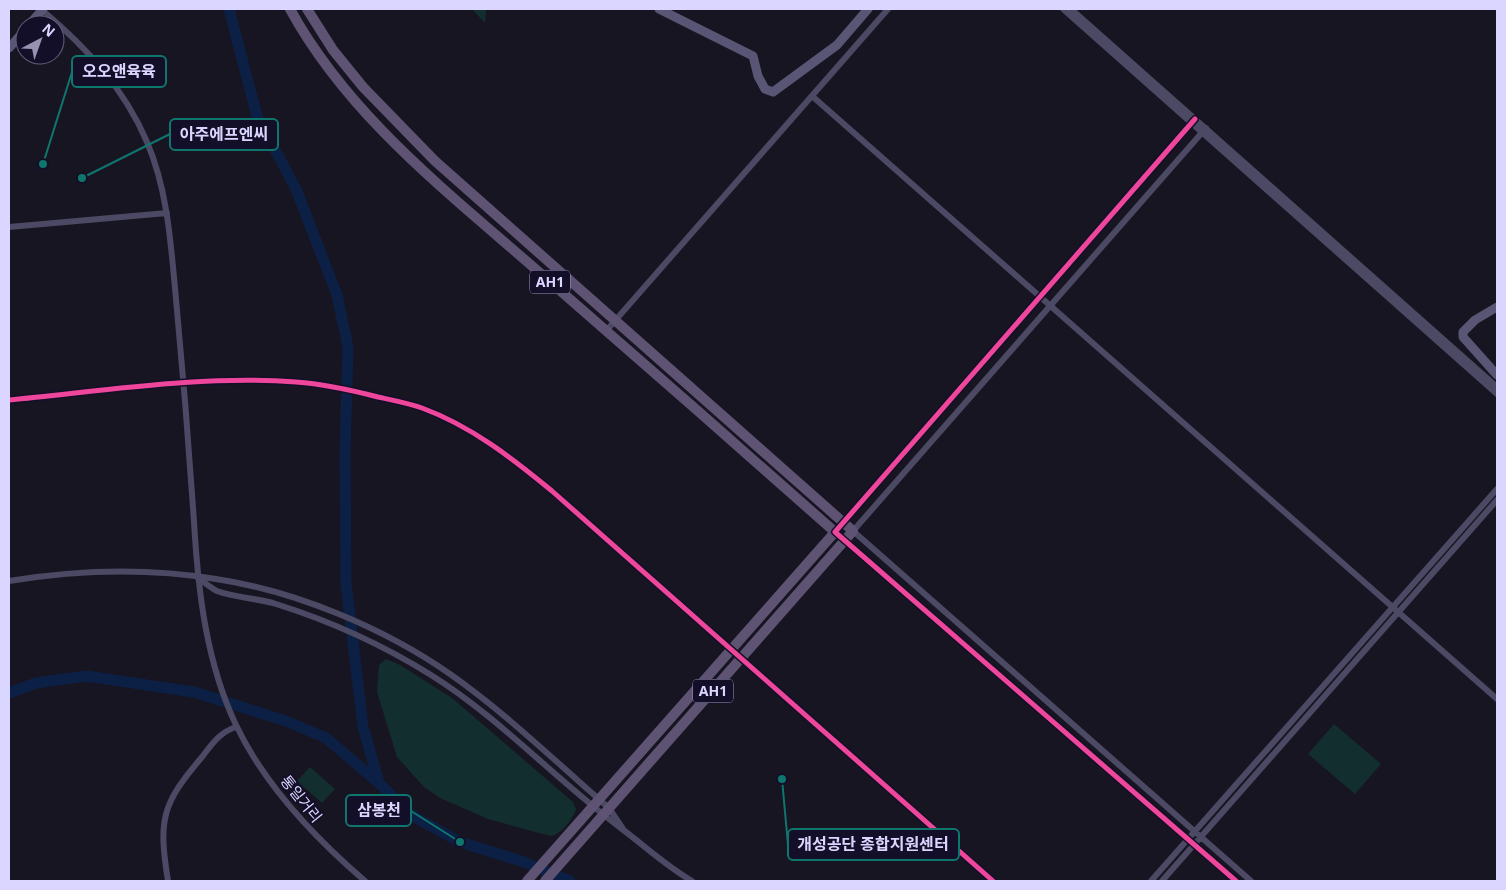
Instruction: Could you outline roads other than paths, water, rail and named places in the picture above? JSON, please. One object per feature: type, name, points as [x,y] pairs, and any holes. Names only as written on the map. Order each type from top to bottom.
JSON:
[{"type":"main road","name":"AH1","points":[[290,9],[321,58],[386,135],[425,172],[836,532],[529,880]]},
{"type":"main road","name":"AH1","points":[[307,9],[333,50],[363,88],[397,125],[435,161],[853,531],[545,881]]},
{"type":"street","name":"통일거리","points":[[43,9],[88,50],[128,105],[154,161],[167,213],[184,383],[197,578],[216,674],[236,727],[268,777],[322,843],[365,881]]},
{"type":"street","points":[[659,9],[753,56],[758,76],[765,89],[773,92],[837,45],[868,9]]},
{"type":"street","points":[[606,331],[888,9]]},
{"type":"street","points":[[1063,9],[1497,387]]},
{"type":"street","points":[[1070,9],[1193,121]]},
{"type":"street","points":[[812,96],[1497,699]]},
{"type":"street","points":[[1193,121],[836,532],[1236,881]]},
{"type":"street","points":[[1204,130],[853,531],[1251,881]]},
{"type":"street","points":[[1204,130],[1497,394]]},
{"type":"street","points":[[9,227],[167,213]]},
{"type":"street","points":[[1497,307],[1475,320],[1463,332],[1463,337],[1497,375]]},
{"type":"street","points":[[9,400],[184,383],[271,381],[342,389],[420,407],[441,416],[508,455],[552,491],[993,881]]},
{"type":"street","points":[[1162,881],[1396,610],[1497,489]]},
{"type":"street","points":[[1151,881],[1497,500]]},
{"type":"street","points":[[9,581],[108,572],[216,578],[279,593],[340,616],[368,628],[434,664],[469,688],[606,812],[623,830]]},
{"type":"street","points":[[197,578],[218,591],[275,604],[371,642],[429,674],[465,699],[606,812],[648,852],[692,881]]},
{"type":"street","points":[[168,881],[162,836],[165,817],[173,793],[220,734],[236,727]]},
{"type":"waterway","points":[[229,9],[257,116],[296,189],[337,295],[348,347],[345,451],[346,583],[363,727],[379,783]]},
{"type":"waterway","points":[[9,693],[36,683],[86,676],[194,692],[286,721],[326,738],[379,783],[411,815],[460,842],[524,862],[570,881]]},
{"type":"place","name":"오오앤육육","points":[[43,164]]},
{"type":"place","name":"아주에프엔씨","points":[[82,178]]},
{"type":"place","name":"개성공단 종합지원센터","points":[[782,779]]},
{"type":"place","name":"삼봉천","points":[[460,842]]}]
